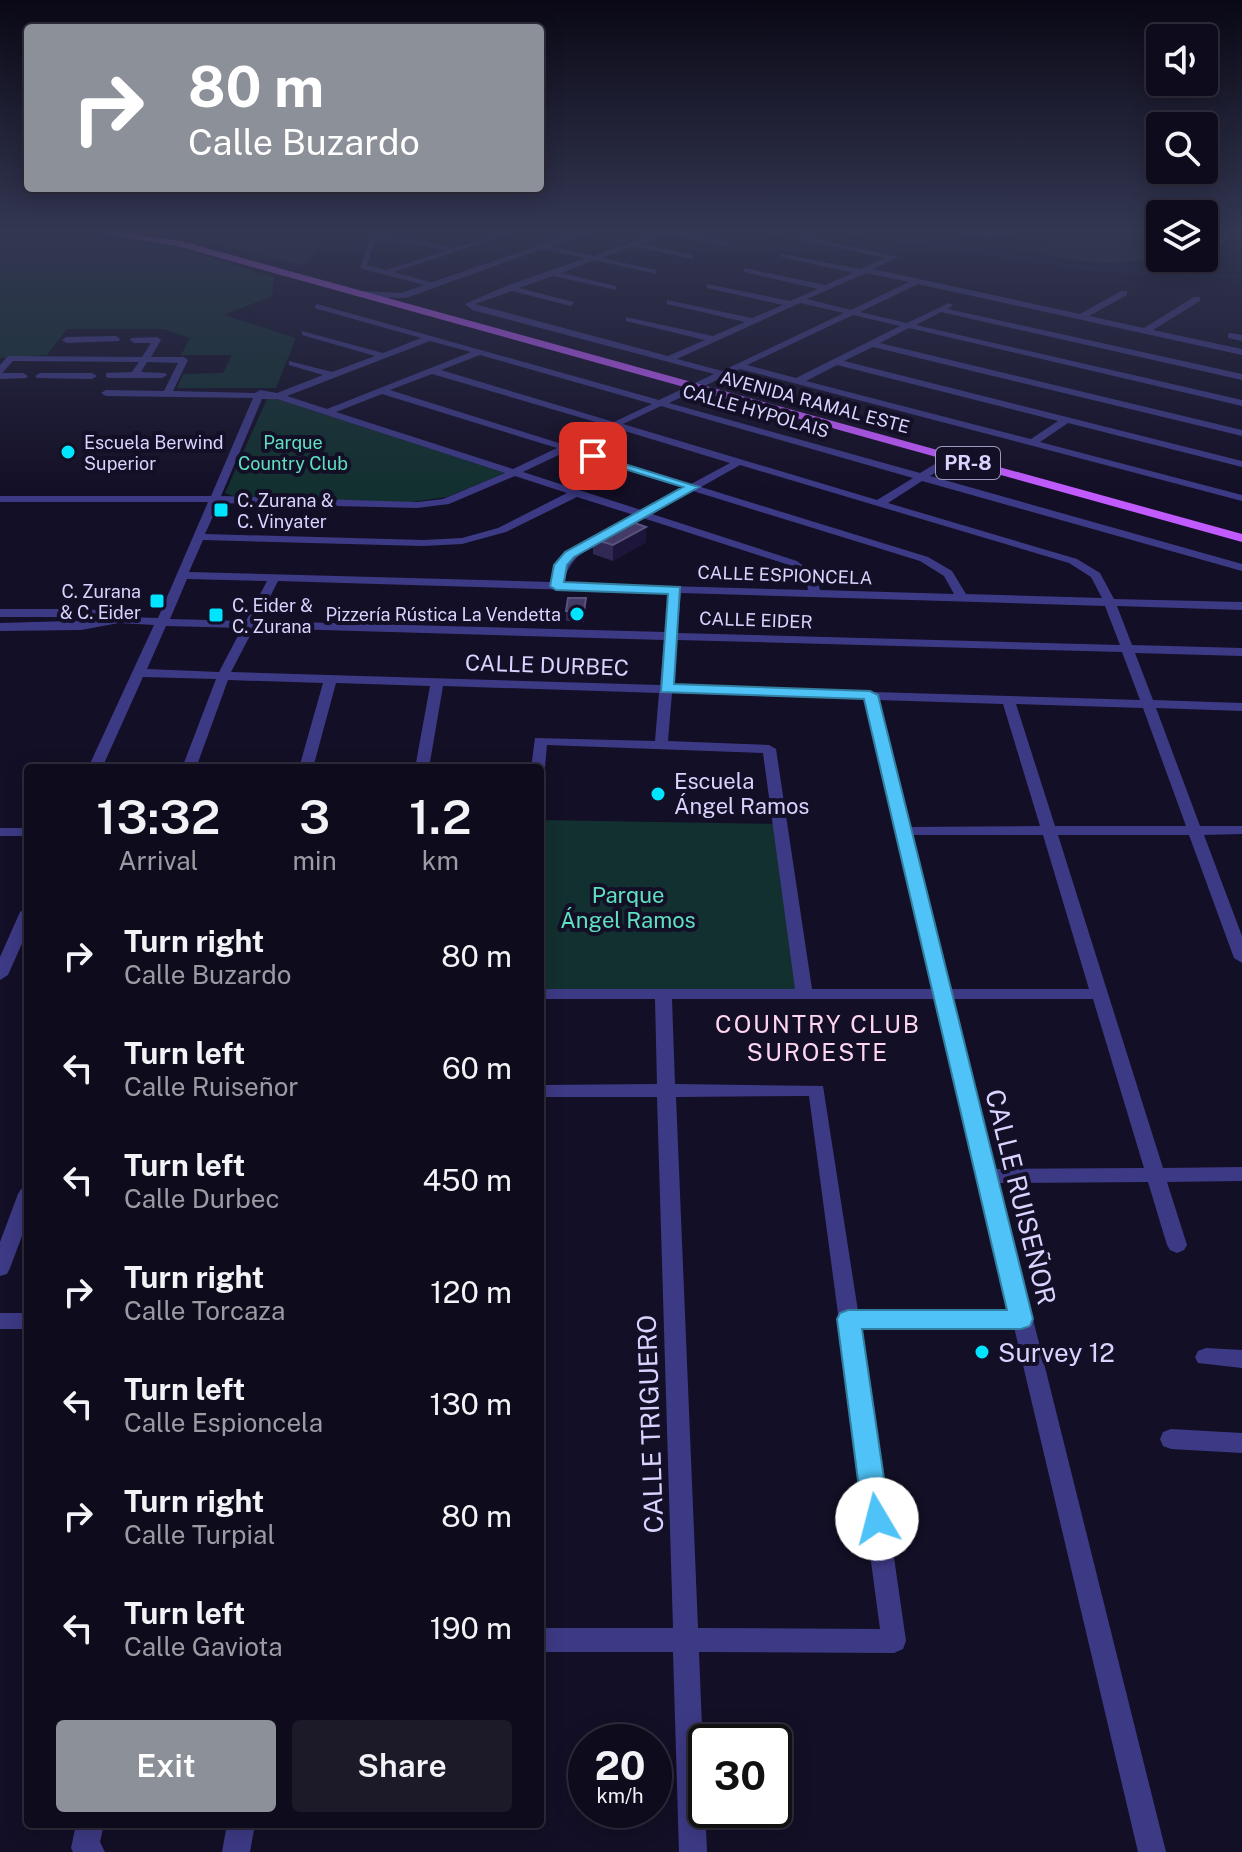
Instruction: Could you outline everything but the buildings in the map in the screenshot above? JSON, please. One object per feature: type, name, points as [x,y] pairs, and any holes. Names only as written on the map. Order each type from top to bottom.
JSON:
[{"type":"main road","name":"AVENIDA RAMAL ESTE","points":[[444,318],[1242,538]]},
{"type":"main road","name":"AVENIDA RAMAL ESTE","points":[[484,318],[1242,524]]},
{"type":"street","name":"CALLE HYPOLAIS","points":[[360,318],[1242,568]]},
{"type":"street","points":[[515,318],[724,374]]},
{"type":"street","points":[[742,318],[753,321]]},
{"type":"street","points":[[670,359],[759,318]]},
{"type":"street","points":[[0,499],[417,505],[445,502],[471,493],[840,318]]},
{"type":"street","points":[[876,318],[1242,403]]},
{"type":"street","points":[[798,381],[924,318]]},
{"type":"street","points":[[979,318],[1242,377]]},
{"type":"street","points":[[1088,318],[1242,352]]},
{"type":"street","points":[[1145,331],[1165,318]]},
{"type":"street","points":[[629,319],[713,339]]},
{"type":"street","points":[[305,333],[382,355]]},
{"type":"street","points":[[1231,336],[1242,338]]},
{"type":"street","points":[[278,396],[429,338]]},
{"type":"street","points":[[66,340],[116,339]]},
{"type":"street","points":[[66,376],[92,340]]},
{"type":"street","points":[[134,340],[157,340],[135,375]]},
{"type":"street","points":[[873,344],[1242,433]]},
{"type":"street","points":[[330,411],[479,352]]},
{"type":"street","points":[[23,376],[0,373],[11,358],[180,358],[185,362],[168,393]]},
{"type":"street","points":[[836,362],[1242,464]]},
{"type":"street","points":[[292,363],[331,375]]},
{"type":"street","points":[[739,366],[1242,498]]},
{"type":"street","points":[[433,371],[1073,561],[1096,575],[1110,602],[1242,958]]},
{"type":"street","points":[[109,375],[162,375]]},
{"type":"street","points":[[40,376],[92,376]]},
{"type":"street","points":[[382,391],[924,559],[952,574],[962,598]]},
{"type":"street","points":[[106,393],[260,393],[278,396],[793,563],[812,578],[815,594]]},
{"type":"street","points":[[97,764],[200,537],[260,393]]},
{"type":"street","points":[[1032,443],[1066,420]]},
{"type":"street","points":[[977,442],[993,433]]},
{"type":"street","points":[[631,520],[739,462]]},
{"type":"street","points":[[881,502],[939,466]]},
{"type":"street","points":[[200,537],[423,543],[462,541],[502,530],[578,492]]},
{"type":"street","points":[[556,586],[561,565],[570,554],[618,527]]},
{"type":"street","points":[[1172,564],[1186,551]]},
{"type":"street","name":"CALLE ESPIONCELA","points":[[182,575],[1242,606]]},
{"type":"street","points":[[190,764],[224,674],[274,578]]},
{"type":"street","points":[[661,746],[675,590]]},
{"type":"street","name":"CALLE EIDER","points":[[0,613],[91,613],[125,621]]},
{"type":"street","name":"CALLE EIDER","points":[[0,627],[81,626],[163,620],[1242,652]]},
{"type":"street","name":"CALLE DURBEC","points":[[139,673],[1242,707]]},
{"type":"street","points":[[307,764],[331,678]]},
{"type":"street","points":[[423,764],[437,681]]},
{"type":"street","name":"CALLE RUISEÑOR","points":[[870,695],[1152,1852]]},
{"type":"street","points":[[1008,699],[1177,1245]]},
{"type":"street","points":[[538,764],[540,741],[769,749],[804,994]]},
{"type":"street","points":[[904,831],[1242,830]]},
{"type":"street","points":[[0,832],[24,832]]},
{"type":"street","points":[[0,975],[24,921]]},
{"type":"street","points":[[544,994],[1098,994]]},
{"type":"street","name":"CALLE TRIGUERO","points":[[663,995],[693,1852]]},
{"type":"street","points":[[544,1091],[817,1090],[894,1641],[544,1640]]},
{"type":"street","points":[[987,1176],[1242,1174]]},
{"type":"street","points":[[0,1268],[24,1205]]},
{"type":"street","points":[[848,1319],[1021,1319]]},
{"type":"street","points":[[0,1321],[24,1321]]},
{"type":"street","points":[[1206,1357],[1242,1359]]},
{"type":"street","points":[[1171,1439],[1242,1443]]},
{"type":"street","points":[[89,1828],[85,1848],[91,1852]]},
{"type":"street","points":[[236,1852],[240,1828]]},
{"type":"green space","points":[[0,318],[235,318],[296,338],[276,388],[177,388],[183,374],[223,373],[232,355],[181,355],[190,338],[164,329],[67,329],[47,355],[0,358]]},
{"type":"green space","name":"Parque Country Club","points":[[267,399],[277,399],[505,473],[447,497],[412,502],[235,497],[225,493]]},
{"type":"green space","name":"Parque Ángel Ramos","points":[[544,820],[779,824],[804,994],[544,994]]},
{"type":"place","name":"Escuela Berwind Superior","points":[[68,452]]},
{"type":"place","name":"C. Zurana & C. Vinyater","points":[[221,510]]},
{"type":"place","name":"C. Zurana & C. Eider","points":[[157,601]]},
{"type":"place","name":"Pizzería Rústica La Vendetta","points":[[577,614]]},
{"type":"place","name":"C. Eider & C. Zurana","points":[[216,615]]},
{"type":"place","name":"Escuela Ángel Ramos","points":[[658,794]]},
{"type":"place","name":"Survey 12","points":[[982,1352]]},
{"type":"district","name":"COUNTRY CLUB SUROESTE","points":[[818,1038]]},
{"type":"route","points":[[593,456],[693,487],[570,554],[561,565],[556,586],[675,590],[666,689],[870,695],[1021,1319],[848,1319],[877,1519]]}]
